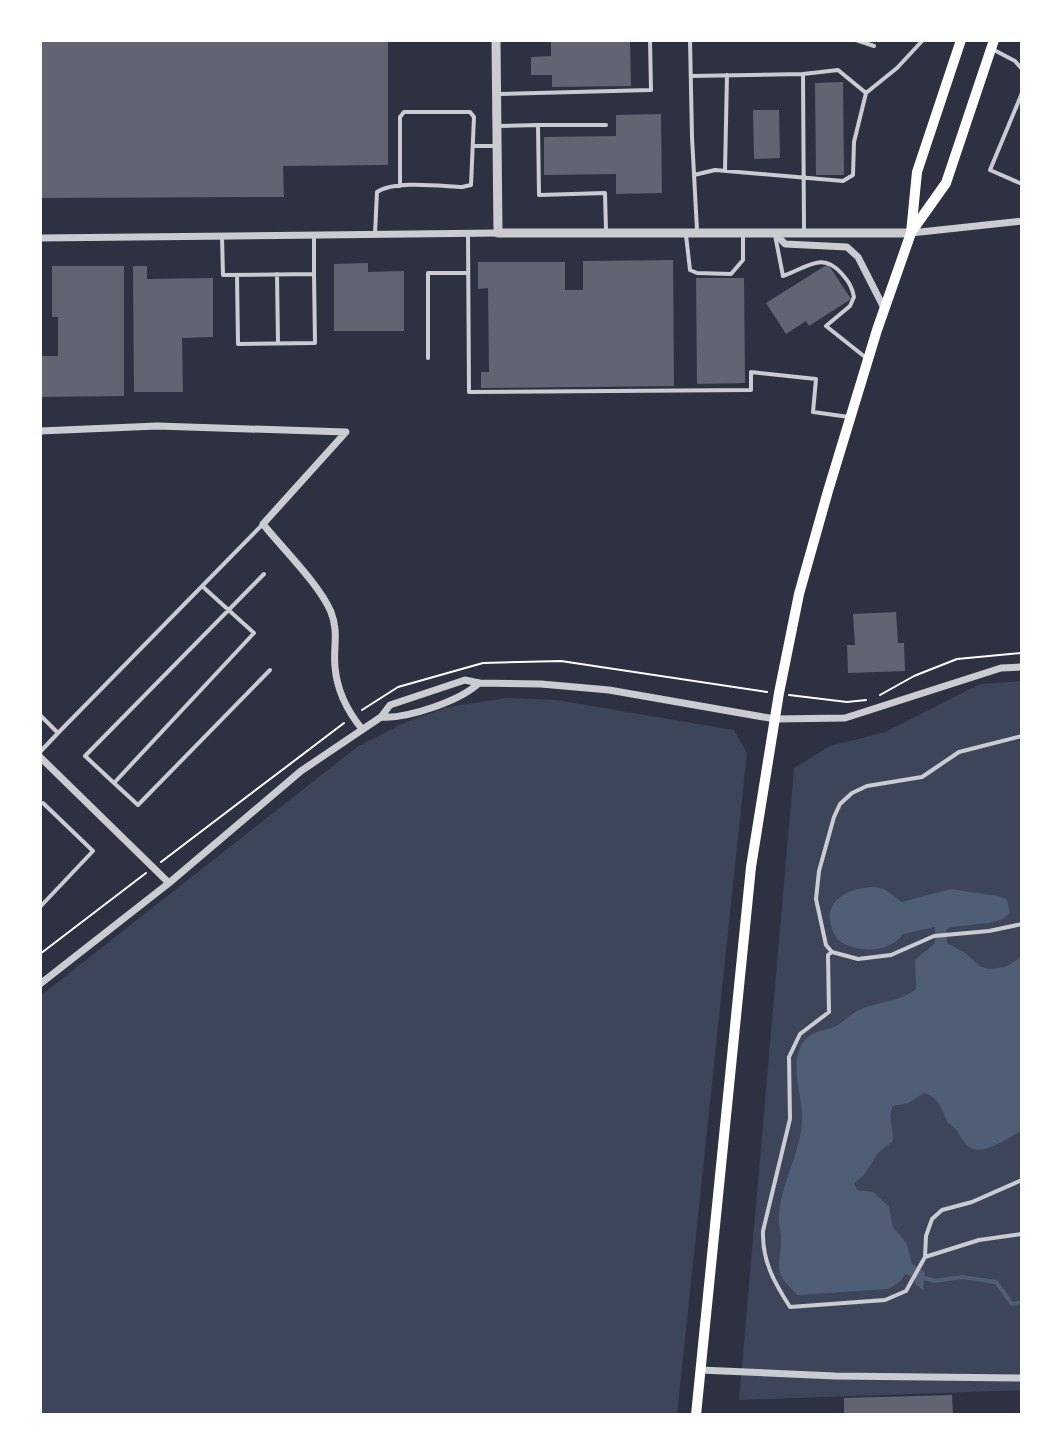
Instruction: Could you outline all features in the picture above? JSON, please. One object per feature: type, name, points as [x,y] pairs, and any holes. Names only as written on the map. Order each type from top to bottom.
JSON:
[{"type":"main road","points":[[696,1415],[751,867],[799,594],[868,359],[911,233],[917,172],[961,40]]},
{"type":"main road","points":[[911,233],[946,183],[993,44]]},
{"type":"street","points":[[496,40],[498,233]]},
{"type":"street","points":[[40,238],[468,233],[911,233],[1022,221]]},
{"type":"street","points":[[775,233],[785,244],[847,247],[858,257],[884,309]]},
{"type":"street","points":[[40,431],[157,426],[346,432],[263,524],[324,599],[332,615],[337,637],[335,666],[339,688],[352,717],[362,729]]},
{"type":"street","points":[[40,984],[169,883],[301,771],[381,717],[390,705],[465,680],[609,690],[775,719],[845,718],[1001,668],[1022,667]]},
{"type":"street","points":[[381,717],[397,718],[467,694],[479,683]]},
{"type":"street","points":[[40,754],[169,883]]},
{"type":"street","points":[[700,1370],[835,1376],[1022,1378]]},
{"type":"lane","points":[[497,94],[651,90],[650,40]]},
{"type":"lane","points":[[690,40],[697,233]]},
{"type":"lane","points":[[856,40],[874,46]]},
{"type":"lane","points":[[694,175],[715,170],[843,181],[853,175],[854,142],[866,93],[897,68],[923,40]]},
{"type":"lane","points":[[993,44],[1022,69]]},
{"type":"lane","points":[[691,76],[803,74],[838,70],[866,93]]},
{"type":"lane","points":[[803,74],[804,233]]},
{"type":"lane","points":[[725,171],[727,75]]},
{"type":"lane","points":[[1022,93],[990,170],[1022,184]]},
{"type":"lane","points":[[375,234],[377,192],[386,186],[400,186],[471,185],[474,117],[470,112],[404,112],[400,117],[400,186]]},
{"type":"lane","points":[[538,125],[539,195],[605,193],[606,233]]},
{"type":"lane","points":[[497,126],[606,125]]},
{"type":"lane","points":[[473,146],[497,146]]},
{"type":"lane","points":[[468,233],[469,392],[751,390],[751,372],[816,379],[813,412],[851,418]]},
{"type":"lane","points":[[686,233],[690,270],[731,274],[743,260],[743,233]]},
{"type":"lane","points":[[775,233],[783,276],[824,260],[833,263],[852,286],[854,297],[850,306],[826,326],[868,359]]},
{"type":"lane","points":[[237,275],[238,344],[315,343],[314,235]]},
{"type":"lane","points":[[222,236],[223,275],[314,274]]},
{"type":"lane","points":[[428,358],[428,273],[468,273]]},
{"type":"lane","points":[[277,274],[278,343]]},
{"type":"lane","points":[[40,754],[263,524]]},
{"type":"lane","points":[[264,574],[85,756],[138,805],[270,670]]},
{"type":"lane","points":[[114,783],[254,633],[202,586]]},
{"type":"lane","points":[[40,715],[58,733]]},
{"type":"lane","points":[[1022,736],[959,752],[922,777],[867,786],[852,793],[840,804],[834,817],[819,871],[816,899],[822,934],[832,952],[858,959],[891,955],[934,936],[1022,924]]},
{"type":"lane","points":[[40,907],[93,851],[43,803]]},
{"type":"lane","points":[[832,952],[827,962],[829,1012],[800,1034],[789,1057],[790,1119],[763,1231],[765,1258],[771,1276],[790,1307],[896,1297],[906,1291],[925,1257],[979,1240],[1022,1234]]},
{"type":"lane","points":[[925,1257],[926,1236],[932,1219],[942,1210],[972,1202],[1022,1180]]},
{"type":"path","points":[[810,697],[847,702],[873,699],[914,676],[957,659],[1022,653]]},
{"type":"path","points":[[40,954],[352,717],[398,687],[483,663],[561,661],[759,691]]},
{"type":"shaded area","points":[[1022,681],[1022,1390],[739,1400],[794,768],[830,746],[885,732],[980,684]]},
{"type":"shaded area","points":[[505,698],[557,700],[734,730],[747,753],[677,1415],[40,1415],[40,996],[357,747],[408,721],[448,707]]},
{"type":"shaded area","points":[[875,887],[884,889],[902,902],[951,889],[1007,900],[1010,913],[1001,920],[946,930],[947,943],[981,967],[1005,967],[1022,957],[1022,1131],[992,1147],[977,1150],[964,1142],[930,1095],[924,1093],[908,1103],[893,1106],[893,1141],[878,1153],[864,1175],[854,1183],[857,1190],[873,1192],[889,1207],[893,1227],[907,1244],[912,1264],[925,1272],[923,1290],[915,1284],[915,1278],[905,1274],[901,1281],[888,1289],[798,1295],[780,1273],[779,1211],[802,1122],[796,1068],[800,1048],[809,1036],[837,1025],[859,1010],[902,997],[916,989],[915,960],[935,943],[935,927],[903,934],[897,941],[881,948],[863,949],[838,940],[832,928],[831,909],[852,891]]},
{"type":"building","points":[[40,40],[388,40],[388,165],[283,166],[284,197],[40,198]]},
{"type":"building","points":[[551,40],[630,40],[631,86],[552,87],[552,75],[531,75],[531,57],[551,56]]},
{"type":"building","points":[[843,82],[844,175],[816,175],[815,83]]},
{"type":"building","points":[[753,110],[779,110],[780,158],[754,159]]},
{"type":"building","points":[[661,114],[662,193],[616,194],[616,174],[544,175],[544,137],[616,136],[616,115]]},
{"type":"building","points":[[673,260],[674,386],[481,388],[481,372],[489,372],[488,288],[478,289],[478,262],[565,262],[565,290],[583,290],[583,261]]},
{"type":"building","points":[[368,263],[368,272],[404,271],[404,331],[334,331],[334,264]]},
{"type":"building","points":[[828,264],[851,299],[809,326],[806,321],[786,334],[766,303]]},
{"type":"building","points":[[52,266],[124,266],[124,396],[40,397],[40,356],[58,356],[58,317],[52,317]]},
{"type":"building","points":[[133,266],[147,266],[147,279],[213,278],[213,337],[182,338],[183,392],[134,392]]},
{"type":"building","points":[[696,278],[744,278],[745,383],[697,384]]},
{"type":"building","points":[[896,612],[898,643],[904,643],[905,671],[848,673],[847,645],[855,645],[853,614]]},
{"type":"building","points":[[952,1395],[953,1415],[844,1415],[844,1398]]},
{"type":"waterway","points":[[921,1277],[935,1281],[962,1277],[996,1282],[1012,1304],[1022,1302]]}]
